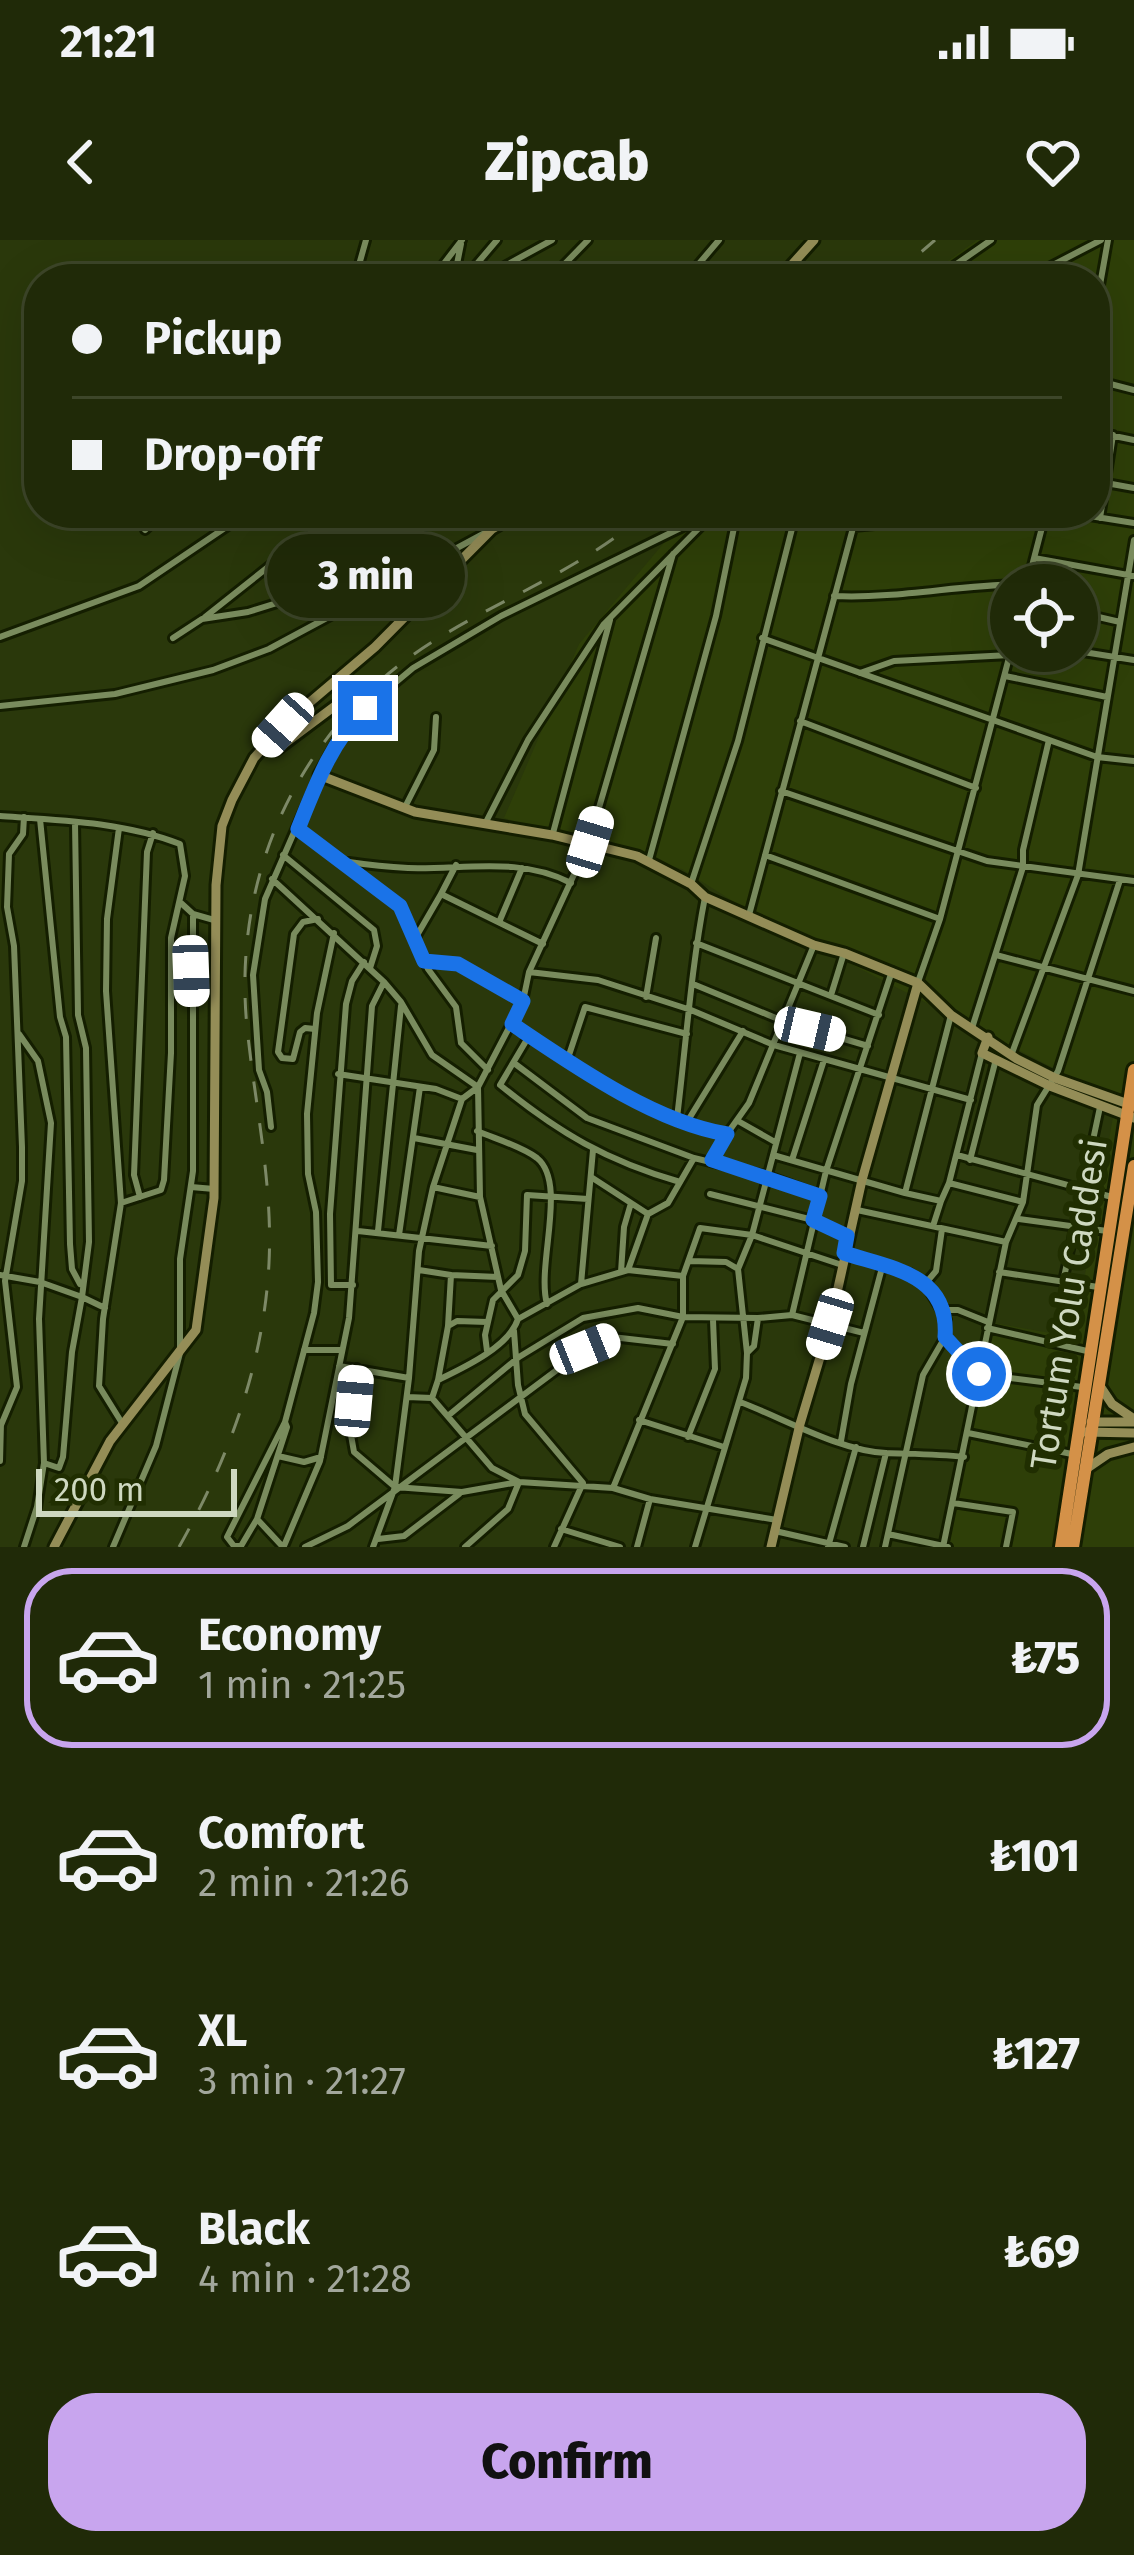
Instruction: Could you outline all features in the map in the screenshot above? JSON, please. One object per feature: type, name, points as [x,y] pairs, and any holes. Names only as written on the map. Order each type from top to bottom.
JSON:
[{"type":"highway","name":"Tortum Yolu Caddesi","points":[[1093,1387],[1091,1352],[1101,1288],[1111,1232],[1126,1195],[1124,1137],[1133,1077]]},
{"type":"highway","name":"Tortum Yolu Caddesi","points":[[1073,1547],[1093,1387],[1134,1166]]},
{"type":"highway","name":"Tortum Yolu Caddesi","points":[[1060,1547],[1075,1455],[1087,1427]]},
{"type":"street","points":[[444,264],[462,240],[457,264]]},
{"type":"street","points":[[477,264],[497,240]]},
{"type":"street","points":[[508,264],[552,240]]},
{"type":"street","points":[[565,264],[588,240]]},
{"type":"street","points":[[699,264],[719,240]]},
{"type":"street","points":[[792,264],[814,240]]},
{"type":"street","points":[[961,264],[991,240]]},
{"type":"street","points":[[1056,264],[1105,240]]},
{"type":"street","points":[[1110,434],[1134,440]]},
{"type":"street","points":[[1110,456],[1113,435]]},
{"type":"street","points":[[0,637],[139,586],[225,528]]},
{"type":"street","points":[[173,638],[324,528]]},
{"type":"street","points":[[350,571],[347,553],[359,528]]},
{"type":"street","points":[[319,593],[423,528]]},
{"type":"street","points":[[0,706],[115,694],[213,670],[269,650],[495,528]]},
{"type":"street","points":[[271,1127],[259,1070],[253,975],[265,899],[344,730],[413,668],[485,625],[682,528]]},
{"type":"street","points":[[486,822],[528,740],[611,616],[696,528]]},
{"type":"street","points":[[649,860],[716,616],[734,528]]},
{"type":"street","points":[[692,884],[738,741],[792,528]]},
{"type":"street","points":[[748,916],[852,528]]},
{"type":"street","points":[[1032,564],[1042,528]]},
{"type":"street","points":[[54,1547],[122,1424],[196,1330],[214,1189],[215,920],[223,826],[254,758],[283,725],[375,647],[492,530]]},
{"type":"street","points":[[970,1160],[1078,874],[1134,540]]},
{"type":"street","points":[[375,1543],[395,1487],[418,1269],[433,1186],[462,1099],[478,1087],[512,1024],[529,972],[590,842],[673,554]]},
{"type":"street","points":[[1034,558],[1131,576]]},
{"type":"street","points":[[202,619],[370,581],[382,588]]},
{"type":"street","points":[[834,596],[868,598],[990,584]]},
{"type":"street","points":[[552,835],[611,616]]},
{"type":"street","points":[[1098,617],[1120,622]]},
{"type":"street","points":[[762,638],[1096,757],[1134,760]]},
{"type":"street","points":[[859,674],[894,661],[990,654]]},
{"type":"street","points":[[1098,654],[1134,660]]},
{"type":"street","points":[[771,1547],[830,1324],[854,1209],[940,919],[1006,672]]},
{"type":"street","points":[[1005,676],[1107,697]]},
{"type":"street","points":[[264,746],[277,750],[351,694],[365,708]]},
{"type":"street","points":[[405,808],[434,750],[436,717]]},
{"type":"street","points":[[800,721],[976,788]]},
{"type":"street","points":[[972,1028],[1023,867],[1049,740]]},
{"type":"street","points":[[319,775],[405,808],[590,842],[649,860],[692,884],[705,897],[814,945],[844,952],[918,983],[951,1015],[988,1037],[1005,1060]]},
{"type":"street","points":[[781,791],[958,853],[1023,867],[1134,881]]},
{"type":"street","points":[[0,816],[153,833],[180,844],[185,863],[171,938],[164,1180],[161,1190],[121,1203]]},
{"type":"street","points":[[0,1461],[1,1422],[17,1387],[3,1275],[22,1181],[14,946],[4,853],[23,834],[24,818]]},
{"type":"street","points":[[40,819],[60,1017],[66,1036],[72,1269],[82,1292]]},
{"type":"street","points":[[44,1463],[59,1468],[63,1457],[72,1352],[89,1242],[86,1048],[77,1016],[75,823]]},
{"type":"street","points":[[118,828],[107,920],[106,991],[121,1203],[99,1386],[122,1424]]},
{"type":"street","points":[[298,829],[400,906],[424,961],[456,1006],[461,1043],[488,1070]]},
{"type":"street","points":[[140,1197],[134,1175],[138,1020],[147,852],[153,833]]},
{"type":"street","points":[[283,854],[374,930],[377,946],[352,981],[338,1074],[330,1277],[331,1285],[354,1285]]},
{"type":"street","points":[[764,855],[940,919]]},
{"type":"street","points":[[346,862],[412,868],[457,864],[522,868],[571,883]]},
{"type":"street","points":[[416,937],[457,864]]},
{"type":"street","points":[[500,921],[522,868]]},
{"type":"street","points":[[272,879],[384,982],[432,1055],[478,1087]]},
{"type":"street","points":[[888,1534],[945,1547],[987,1325],[1006,1242],[1023,1202],[1035,1112],[1053,1082],[1120,880]]},
{"type":"street","points":[[441,894],[543,944]]},
{"type":"street","points":[[677,1118],[705,897]]},
{"type":"street","points":[[181,903],[193,914],[215,920]]},
{"type":"street","points":[[113,1547],[156,1447],[180,1353],[180,1259],[191,1186],[193,914]]},
{"type":"street","points":[[316,1029],[300,1032],[293,1059],[282,1058],[278,1052],[294,934],[303,922],[318,919]]},
{"type":"street","points":[[285,1421],[287,1427],[256,1520],[241,1546],[234,1546],[226,1537],[285,1421],[318,1282],[307,1138],[316,1029],[334,933]]},
{"type":"street","points":[[646,997],[656,938]]},
{"type":"street","points":[[696,943],[879,1015]]},
{"type":"street","points":[[712,1160],[738,1121],[814,945]]},
{"type":"street","points":[[830,996],[844,952]]},
{"type":"street","points":[[996,955],[1134,991]]},
{"type":"street","points":[[424,961],[458,964],[523,1001]]},
{"type":"street","points":[[792,1315],[826,1171],[892,971]]},
{"type":"street","points":[[529,972],[598,980],[692,1010],[774,1045],[971,1100]]},
{"type":"street","points":[[256,1520],[284,1547],[321,1457],[354,1285],[372,1006],[384,982]]},
{"type":"street","points":[[693,984],[784,1021],[868,1046]]},
{"type":"street","points":[[378,1232],[401,1002]]},
{"type":"street","points":[[567,1061],[585,1007],[687,1034]]},
{"type":"street","points":[[905,1193],[951,1015]]},
{"type":"street","points":[[512,1024],[567,1061],[677,1118],[727,1134]]},
{"type":"street","points":[[17,1031],[38,1061],[51,1123],[40,1282],[44,1463],[24,1547]]},
{"type":"street","points":[[687,1122],[743,1031]]},
{"type":"street","points":[[529,1036],[500,1085],[593,1150],[680,1182]]},
{"type":"street","points":[[925,1284],[936,1270],[941,1201],[988,1037]]},
{"type":"street","points":[[695,1547],[740,1402],[747,1352],[738,1269],[752,1235],[800,1053]]},
{"type":"street","points":[[982,1053],[1105,1106],[1131,1111]]},
{"type":"street","points":[[792,1160],[824,1060]]},
{"type":"street","points":[[514,1063],[587,1118],[820,1196]]},
{"type":"street","points":[[338,1074],[462,1099]]},
{"type":"street","points":[[1063,1282],[1080,1188],[1105,1106],[1133,1077]]},
{"type":"street","points":[[399,1235],[420,1087]]},
{"type":"street","points":[[478,1087],[480,1197],[501,1290],[518,1319]]},
{"type":"street","points":[[1105,1106],[1124,1137]]},
{"type":"street","points":[[738,1121],[776,1142]]},
{"type":"street","points":[[477,1131],[534,1155],[548,1169],[551,1196],[543,1287],[548,1304]]},
{"type":"street","points":[[414,1138],[477,1150]]},
{"type":"street","points":[[581,1284],[593,1150]]},
{"type":"street","points":[[772,1154],[941,1201]]},
{"type":"street","points":[[956,1155],[1080,1188],[1126,1195]]},
{"type":"street","points":[[624,1271],[648,1214],[668,1203],[694,1157]]},
{"type":"street","points":[[590,1177],[648,1214]]},
{"type":"street","points":[[949,1184],[1023,1202]]},
{"type":"street","points":[[191,1186],[214,1189]]},
{"type":"street","points":[[433,1186],[480,1197]]},
{"type":"street","points":[[710,1193],[813,1220],[847,1236]]},
{"type":"street","points":[[487,1352],[493,1300],[518,1275],[525,1251],[527,1195],[588,1199]]},
{"type":"street","points":[[624,1271],[624,1227],[631,1203]]},
{"type":"street","points":[[854,1209],[1006,1242]]},
{"type":"street","points":[[1017,1218],[1111,1232]]},
{"type":"street","points":[[613,1488],[683,1317],[683,1276],[700,1228],[752,1235],[806,1256],[883,1264],[910,1273],[925,1284],[942,1310],[945,1337],[923,1375],[885,1547]]},
{"type":"street","points":[[358,1231],[492,1246]]},
{"type":"street","points":[[688,1261],[726,1262],[738,1269]]},
{"type":"street","points":[[841,1442],[883,1264]]},
{"type":"street","points":[[418,1269],[500,1277]]},
{"type":"street","points":[[583,1483],[533,1426],[519,1395],[514,1330],[518,1319],[581,1284],[624,1271],[683,1276]]},
{"type":"street","points":[[999,1272],[1101,1288]]},
{"type":"street","points":[[3,1275],[82,1292],[106,1308]]},
{"type":"street","points":[[432,1398],[448,1326],[451,1275]]},
{"type":"street","points":[[449,1415],[519,1357],[583,1318],[610,1311],[638,1308],[713,1319],[792,1315],[864,1333]]},
{"type":"street","points":[[942,1310],[958,1310],[987,1325],[1091,1352]]},
{"type":"street","points":[[747,1352],[754,1346],[758,1318]]},
{"type":"street","points":[[688,1437],[715,1369],[713,1319]]},
{"type":"street","points":[[448,1326],[457,1321],[487,1322]]},
{"type":"street","points":[[438,1380],[514,1330]]},
{"type":"street","points":[[305,1547],[348,1526],[585,1349],[612,1337],[673,1344]]},
{"type":"street","points":[[945,1337],[979,1374],[1093,1387],[1134,1420]]},
{"type":"street","points":[[303,1350],[342,1350]]},
{"type":"street","points":[[339,1366],[409,1378]]},
{"type":"street","points":[[357,1368],[351,1435],[355,1452],[395,1487],[462,1492],[519,1482],[583,1483],[776,1525],[845,1547]]},
{"type":"street","points":[[406,1397],[432,1398],[492,1468],[519,1482]]},
{"type":"street","points":[[740,1402],[856,1447],[964,1457]]},
{"type":"street","points":[[639,1420],[724,1447]]},
{"type":"street","points":[[1087,1427],[1134,1420]]},
{"type":"street","points":[[1087,1427],[1134,1433]]},
{"type":"street","points":[[968,1433],[1075,1455]]},
{"type":"street","points":[[828,1545],[856,1447]]},
{"type":"street","points":[[1086,1469],[1108,1454],[1134,1447]]},
{"type":"street","points":[[863,1547],[886,1453]]},
{"type":"street","points":[[278,1456],[304,1462],[321,1457]]},
{"type":"street","points":[[465,1547],[508,1509],[519,1482]]},
{"type":"street","points":[[554,1547],[583,1483]]},
{"type":"street","points":[[375,1543],[404,1536],[462,1492]]},
{"type":"street","points":[[637,1547],[650,1499]]},
{"type":"street","points":[[953,1504],[1013,1512],[1006,1547]]},
{"type":"street","points":[[561,1529],[620,1547]]},
{"type":"street","points":[[583,1547],[586,1535]]},
{"type":"shaded area","points":[[977,240],[1134,240],[1134,1547],[947,1547],[988,1322],[1074,1337],[1116,1100],[753,914],[682,869],[504,818],[579,644],[676,528],[1110,528],[1110,264],[944,264]]},
{"type":"railway","points":[[907,264],[935,240]]},
{"type":"railway","points":[[179,1547],[228,1446],[251,1374],[266,1301],[268,1203],[245,986],[253,904],[276,827],[315,755],[374,686],[449,632],[569,567],[626,528]]},
{"type":"route","points":[[365,708],[331,752],[298,829],[400,906],[424,961],[458,964],[523,1001],[512,1024],[567,1061],[664,1113],[727,1134],[712,1160],[820,1196],[813,1220],[847,1236],[844,1253],[910,1273],[925,1284],[946,1320],[945,1337],[979,1374]]}]
